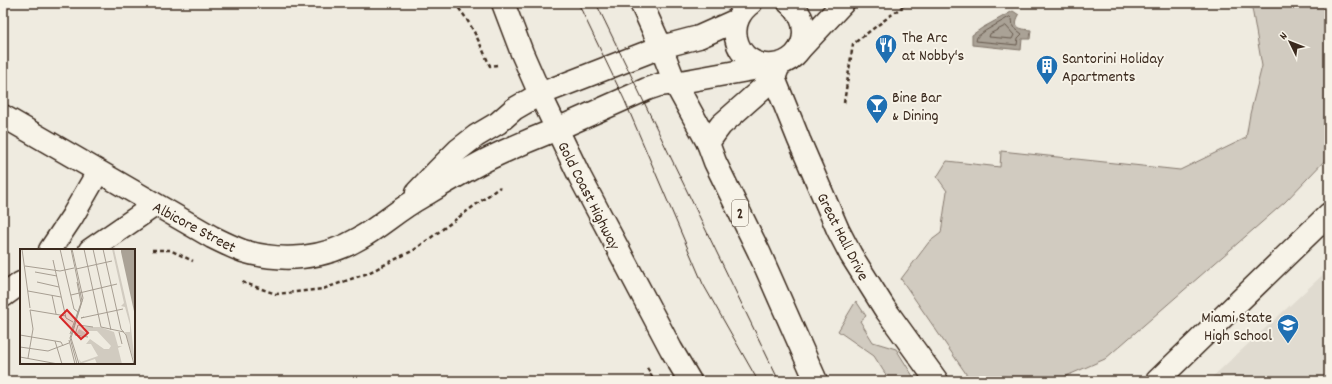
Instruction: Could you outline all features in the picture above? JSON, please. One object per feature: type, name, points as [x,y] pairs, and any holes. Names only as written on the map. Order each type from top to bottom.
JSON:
[{"type":"main road","name":"Gold Coast Highway","points":[[503,3],[522,53],[540,94],[580,177],[671,349],[690,381]]},
{"type":"main road","name":"2","points":[[641,3],[675,83],[708,143],[715,162],[759,252],[816,381]]},
{"type":"main road","points":[[780,66],[802,43],[804,36],[803,23],[798,12],[789,3]]},
{"type":"main road","points":[[708,143],[715,132],[843,3]]},
{"type":"main road","name":"Albicore Street","points":[[398,212],[458,150],[476,136],[498,123],[514,109],[540,94],[661,47],[699,37],[740,10]]},
{"type":"main road","points":[[740,10],[735,35],[739,48],[753,62],[780,66]]},
{"type":"main road","name":"Albicore Street","points":[[3,116],[225,244],[258,255],[282,258],[303,257],[332,251],[360,238],[419,198],[491,158],[528,140],[557,129],[647,89],[659,85],[780,66]]},
{"type":"main road","name":"Great Hall Drive","points":[[780,66],[799,140],[838,230],[851,255],[885,309],[937,381]]},
{"type":"main road","points":[[51,249],[72,217],[98,172]]},
{"type":"main road","points":[[91,249],[155,205]]},
{"type":"main road","points":[[1157,381],[1329,214]]},
{"type":"path","points":[[454,3],[464,14],[478,38],[490,66],[498,65]]},
{"type":"path","points":[[844,103],[853,44],[906,3]]},
{"type":"shaded area","points":[[1231,3],[1329,3],[1329,156],[1285,202],[1105,359],[1055,381],[971,381],[901,279],[929,242],[941,233],[947,191],[937,177],[947,161],[1000,167],[1001,151],[1180,170],[1246,138],[1250,114],[1262,66],[1252,8],[1231,5]]},
{"type":"shaded area","name":"Miami State High School","points":[[1329,269],[1329,381],[1208,381],[1285,310]]},
{"type":"shaded area","points":[[856,301],[866,316],[860,321],[873,342],[896,349],[916,381],[890,381],[874,356],[838,331]]},
{"type":"water","points":[[1013,11],[1019,15],[1016,23],[1018,27],[1031,30],[1030,39],[1022,39],[1021,50],[972,45],[972,35]]},
{"type":"tram line","points":[[578,3],[624,99],[703,284],[758,381]]},
{"type":"tram line","points":[[596,3],[779,381]]},
{"type":"place","name":"The Arc at Nobby's","points":[[886,64]]},
{"type":"place","name":"Santorini Holiday Apartments","points":[[1047,86]]},
{"type":"place","name":"Bine Bar & Dining","points":[[877,124]]},
{"type":"place","name":"Miami State High School","points":[[1288,344]]}]
